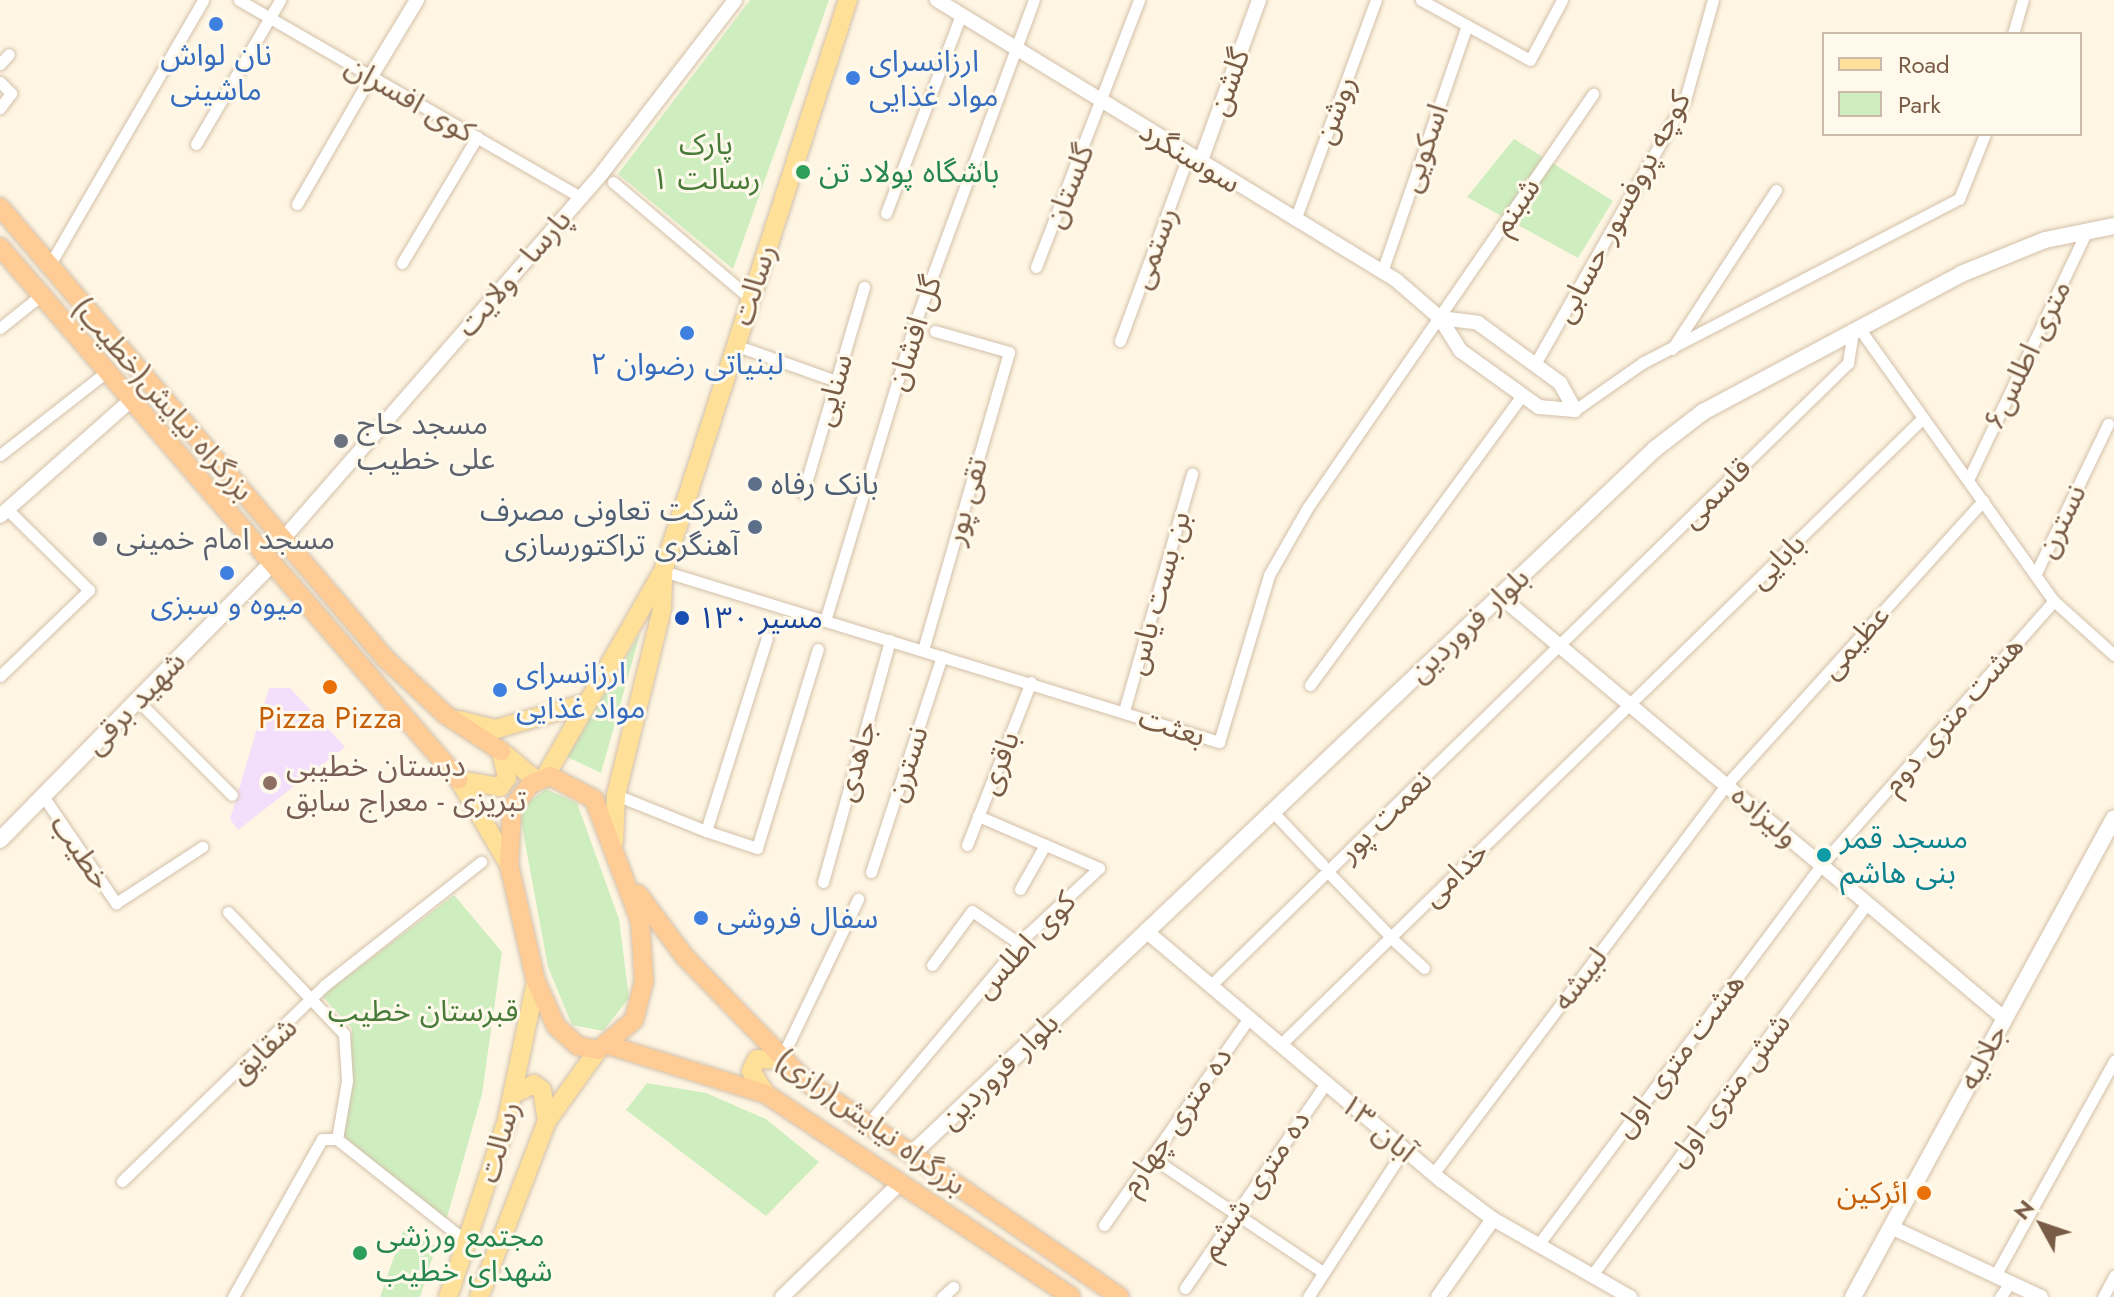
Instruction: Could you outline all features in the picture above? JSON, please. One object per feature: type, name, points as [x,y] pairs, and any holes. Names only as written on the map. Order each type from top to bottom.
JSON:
[{"type":"highway","name":"بزرگراه نیایش(خطیب)","points":[[0,207],[385,658],[446,715],[501,751]]},
{"type":"highway","name":"بزرگراه نیایش(خطیب)","points":[[0,247],[129,402],[459,780]]},
{"type":"highway","points":[[540,779],[589,794],[614,842],[640,921],[644,981],[634,1020],[604,1048]]},
{"type":"highway","name":"بزرگراه نیایش(رازی)","points":[[540,779],[512,808],[509,865],[536,982],[556,1026],[578,1046],[604,1048],[766,1094],[1071,1297]]},
{"type":"highway","name":"بزرگراه نیایش(رازی)","points":[[624,875],[685,957],[781,1060],[867,1125],[1120,1297]]},
{"type":"main road","name":"رسالت","points":[[540,779],[663,571],[848,0]]},
{"type":"main road","name":"بلوار فروردین","points":[[911,1155],[1500,596],[1694,419],[1961,274],[2087,231],[2114,226]]},
{"type":"main road","name":"شهید برقی","points":[[0,840],[270,565]]},
{"type":"main road","name":"رسالت","points":[[614,842],[616,795],[662,609],[663,571]]},
{"type":"main road","points":[[446,715],[496,729],[586,703]]},
{"type":"main road","points":[[459,780],[500,787],[507,778],[501,751]]},
{"type":"main road","points":[[501,751],[540,779]]},
{"type":"main road","points":[[459,780],[509,865]]},
{"type":"main road","name":"جلالیه","points":[[1853,1297],[2004,1018],[2110,837],[2114,818]]},
{"type":"main road","name":"رسالت","points":[[448,1297],[468,1243],[513,1094],[536,982]]},
{"type":"main road","name":"رسالت","points":[[479,1297],[547,1121],[604,1048]]},
{"type":"main road","points":[[766,1094],[751,1071],[757,1059],[781,1060]]},
{"type":"main road","points":[[513,1094],[534,1084],[542,1090],[547,1121]]},
{"type":"street","points":[[49,266],[203,0]]},
{"type":"street","name":"کوی افسران","points":[[239,0],[580,197]]},
{"type":"street","points":[[196,144],[280,0]]},
{"type":"street","points":[[297,204],[417,0]]},
{"type":"street","name":"پارسا - ولایت","points":[[283,539],[580,197],[735,0]]},
{"type":"street","name":"سوسنگرد","points":[[937,0],[1101,104],[1382,272],[1440,318],[1461,351],[1539,407],[1575,410]]},
{"type":"street","name":"گل افشان","points":[[825,621],[915,323],[1034,0]]},
{"type":"street","name":"گلستان","points":[[1036,267],[1139,0]]},
{"type":"street","name":"گلشن","points":[[1194,159],[1259,0]]},
{"type":"street","name":"روشن","points":[[1295,220],[1376,0]]},
{"type":"street","points":[[1421,0],[1530,60],[1562,0]]},
{"type":"street","points":[[1442,12],[1448,0]]},
{"type":"street","name":"کوچه پروفسور حسابی","points":[[1535,364],[1685,100],[1713,0]]},
{"type":"street","points":[[2014,32],[2023,0]]},
{"type":"street","points":[[886,213],[961,14]]},
{"type":"street","name":"اسکویی","points":[[1382,272],[1467,25]]},
{"type":"street","points":[[0,64],[9,54]]},
{"type":"street","points":[[0,82],[11,93],[0,108]]},
{"type":"street","name":"شبنم","points":[[1440,318],[1593,94]]},
{"type":"street","points":[[1575,410],[1672,349],[1959,199],[1984,136]]},
{"type":"street","points":[[402,263],[477,137]]},
{"type":"street","name":"رستمی","points":[[1120,341],[1194,159]]},
{"type":"street","points":[[613,182],[750,298]]},
{"type":"street","points":[[1672,349],[1776,190]]},
{"type":"street","name":"۶متری اطلس","points":[[1968,480],[2087,231]]},
{"type":"street","name":"سنایی","points":[[803,493],[864,287]]},
{"type":"street","points":[[0,328],[40,296]]},
{"type":"street","name":"سوسنگرد","points":[[1440,318],[1478,323],[1560,383],[1575,410]]},
{"type":"street","name":"بعثت","points":[[663,571],[1219,742],[1269,575],[1440,318]]},
{"type":"street","points":[[1856,329],[2054,601],[2114,655]]},
{"type":"street","name":"قاسمی","points":[[1562,647],[1848,363],[1856,329]]},
{"type":"street","name":"تقی پور","points":[[923,650],[1009,352],[935,331]]},
{"type":"street","points":[[735,345],[836,381]]},
{"type":"street","points":[[0,455],[105,373]]},
{"type":"street","points":[[1310,685],[1522,395]]},
{"type":"street","points":[[0,676],[89,590],[4,512],[129,402]]},
{"type":"street","name":"بابایی","points":[[1631,704],[1923,418]]},
{"type":"street","name":"نسترن","points":[[2035,575],[2108,424]]},
{"type":"street","name":"بن بست یاس","points":[[1124,711],[1192,474]]},
{"type":"street","name":"عظیمی","points":[[1727,784],[1983,501]]},
{"type":"street","name":"ولیزاده","points":[[1500,596],[2004,1018]]},
{"type":"street","name":"هشت متری دوم","points":[[1821,865],[2054,601]]},
{"type":"street","points":[[706,831],[767,638]]},
{"type":"street","name":"جاهدی","points":[[823,882],[890,640]]},
{"type":"street","name":"نعمت پور","points":[[1210,986],[1325,868],[1562,647]]},
{"type":"street","points":[[616,795],[757,848],[818,649]]},
{"type":"street","name":"نسترن","points":[[871,872],[942,656]]},
{"type":"street","name":"باقری","points":[[967,845],[1031,682]]},
{"type":"street","points":[[137,700],[232,795]]},
{"type":"street","name":"خدامی","points":[[1280,1045],[1389,935],[1631,704]]},
{"type":"street","name":"لبیشه","points":[[1433,1174],[1727,784]]},
{"type":"street","name":"خطیب","points":[[43,796],[116,903],[202,847]]},
{"type":"street","points":[[1272,811],[1424,968]]},
{"type":"street","name":"کوی اطلس","points":[[867,1125],[1020,944],[1099,868],[978,816]]},
{"type":"street","points":[[1020,889],[1045,845]]},
{"type":"street","name":"شقایق","points":[[122,1181],[312,1004],[325,985],[481,862]]},
{"type":"street","name":"هشت متری اول","points":[[1538,1245],[1821,865]]},
{"type":"street","points":[[781,1060],[858,899]]},
{"type":"street","name":"شش متری اول","points":[[1592,1275],[1867,904]]},
{"type":"street","points":[[932,965],[972,911],[1020,944]]},
{"type":"street","points":[[228,912],[312,1004],[344,1034],[347,1081],[337,1139]]},
{"type":"street","name":"۱۳ آبان","points":[[1146,931],[1433,1174],[1493,1219],[1630,1297]]},
{"type":"street","name":"ده متری چهارم","points":[[1104,1225],[1249,1018]]},
{"type":"street","points":[[1996,1274],[2114,1061]]},
{"type":"street","name":"ده متری ششم","points":[[1185,1288],[1326,1083]]},
{"type":"street","points":[[233,1297],[322,1139],[337,1139],[468,1243]]},
{"type":"street","points":[[1308,1297],[1404,1149]]},
{"type":"street","points":[[1151,1157],[1324,1273]]},
{"type":"street","points":[[790,1295],[901,1182]]},
{"type":"street","points":[[1438,1297],[1493,1219]]},
{"type":"street","points":[[1893,1228],[2041,1297]]},
{"type":"street","points":[[2103,1297],[2114,1276]]},
{"type":"street","points":[[2000,1297],[2011,1282]]},
{"type":"street","points":[[942,1297],[953,1287]]},
{"type":"shaded area","name":"دبستان خطیبی تبریزی - معراج سابق","points":[[269,688],[290,688],[345,747],[238,830],[230,819]]},
{"type":"green space","name":"پارک رسالت ۱","points":[[750,0],[829,0],[733,269],[618,174]]},
{"type":"green space","points":[[1514,139],[1613,201],[1578,258],[1467,197]]},
{"type":"green space","points":[[640,634],[601,773],[567,757]]},
{"type":"green space","points":[[546,789],[577,803],[619,919],[629,998],[603,1031],[572,1025],[548,967],[521,821],[523,806]]},
{"type":"green space","name":"قبرستان خطیب","points":[[454,895],[502,952],[482,1094],[446,1221],[343,1136],[352,1028],[322,996]]},
{"type":"green space","points":[[647,1083],[706,1093],[766,1119],[819,1162],[766,1216],[626,1110]]},
{"type":"green space","points":[[403,1231],[436,1246],[420,1297],[380,1297]]},
{"type":"place","name":"نان لواش ماشینی","points":[[216,24]]},
{"type":"place","name":"ارزانسراى مواد غذایى","points":[[853,78]]},
{"type":"place","name":"باشگاه پولاد تن","points":[[803,172]]},
{"type":"place","name":"لبنیاتی رضوان ۲","points":[[687,333]]},
{"type":"place","name":"مسجد حاج علی خطیب","points":[[341,441]]},
{"type":"place","name":"بانک رفاه","points":[[755,484]]},
{"type":"place","name":"شرکت تعاونی مصرف آهنگری تراکتورسازی","points":[[755,527]]},
{"type":"place","name":"مسجد امام خمینی","points":[[100,539]]},
{"type":"place","name":"میوه و سبزی","points":[[227,573]]},
{"type":"place","name":"مسیر ۱۳۰","points":[[682,618]]},
{"type":"place","name":"Pizza Pizza","points":[[330,687]]},
{"type":"place","name":"ارزانسرای مواد غذایی","points":[[500,690]]},
{"type":"place","name":"دبستان خطیبی تبریزی - معراج سابق","points":[[270,783]]},
{"type":"place","name":"مسجد قمر بنی هاشم","points":[[1824,855]]},
{"type":"place","name":"سفال فروشی","points":[[701,918]]},
{"type":"place","name":"ائرکین","points":[[1924,1193]]},
{"type":"place","name":"مجتمع ورزشی شهدای خطیب","points":[[360,1253]]}]
